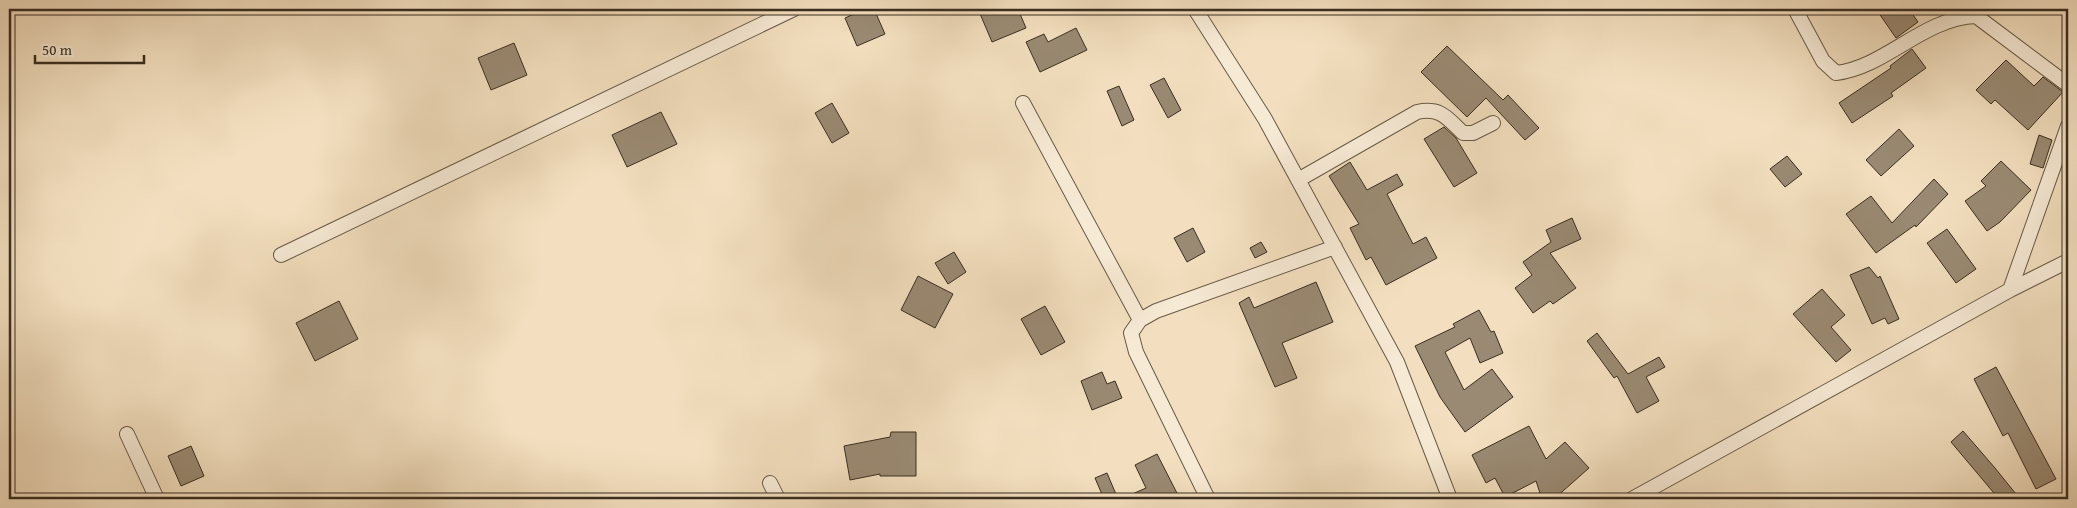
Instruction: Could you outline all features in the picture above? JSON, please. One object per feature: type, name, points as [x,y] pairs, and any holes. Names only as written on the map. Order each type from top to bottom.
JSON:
[{"type":"street","points":[[281,255],[794,9]]},
{"type":"street","points":[[1194,9],[1265,119],[1397,362],[1450,499]]},
{"type":"street","points":[[1795,9],[1823,61],[1836,72],[1852,71],[1929,29],[1958,17],[1976,16],[2068,85]]},
{"type":"street","points":[[1023,102],[1140,320]]},
{"type":"street","points":[[1298,180],[1418,112],[1432,109],[1445,115],[1463,133],[1473,133],[1493,123]]},
{"type":"street","points":[[2010,290],[2068,126]]},
{"type":"street","points":[[1208,499],[1136,352],[1130,333],[1140,320],[1156,310],[1335,247]]},
{"type":"street","points":[[1632,499],[2010,290],[2068,262]]},
{"type":"street","points":[[127,434],[157,499]]},
{"type":"street","points":[[770,484],[778,499]]},
{"type":"building","points":[[865,9],[874,9],[885,34],[857,46],[845,18]]},
{"type":"building","points":[[978,9],[1018,9],[1026,28],[992,42]]},
{"type":"building","points":[[1876,9],[1909,9],[1918,22],[1896,38]]},
{"type":"building","points":[[1076,28],[1087,50],[1040,72],[1026,42],[1044,34],[1048,42]]},
{"type":"building","points":[[514,43],[527,75],[491,90],[478,58]]},
{"type":"building","points":[[1447,46],[1503,100],[1508,95],[1539,128],[1525,140],[1486,98],[1467,117],[1421,72]]},
{"type":"building","points":[[1912,49],[1926,68],[1891,93],[1893,96],[1852,123],[1839,103],[1891,68],[1890,66]]},
{"type":"building","points":[[2006,60],[2034,86],[2043,77],[2063,92],[2028,130],[1995,100],[1991,104],[1976,90]]},
{"type":"building","points":[[1164,78],[1181,110],[1168,118],[1150,85]]},
{"type":"building","points":[[1119,86],[1134,120],[1122,126],[1107,91]]},
{"type":"building","points":[[832,103],[849,133],[832,143],[815,113]]},
{"type":"building","points":[[661,112],[677,144],[627,167],[612,135]]},
{"type":"building","points":[[1444,127],[1456,138],[1477,173],[1454,187],[1424,139]]},
{"type":"building","points":[[1899,129],[1914,146],[1881,176],[1866,160]]},
{"type":"building","points":[[2039,135],[2052,140],[2043,168],[2030,164]]},
{"type":"building","points":[[1787,156],[1802,174],[1785,187],[1770,169]]},
{"type":"building","points":[[2001,161],[2031,190],[2000,222],[1987,231],[1965,201],[1986,186],[1981,181]]},
{"type":"building","points":[[1350,162],[1367,190],[1397,174],[1403,185],[1387,194],[1413,244],[1426,237],[1437,258],[1386,285],[1371,257],[1366,260],[1350,228],[1359,224],[1329,176]]},
{"type":"building","points":[[1934,179],[1948,194],[1916,227],[1915,225],[1876,253],[1846,214],[1871,196],[1892,223]]},
{"type":"building","points":[[1572,218],[1581,239],[1550,253],[1576,288],[1553,304],[1550,301],[1533,313],[1515,288],[1532,275],[1523,262],[1551,242],[1546,230]]},
{"type":"building","points":[[1193,228],[1205,252],[1187,262],[1174,238]]},
{"type":"building","points":[[1947,229],[1976,269],[1956,283],[1927,243]]},
{"type":"building","points":[[1261,242],[1267,252],[1255,258],[1250,248]]},
{"type":"building","points":[[954,252],[966,272],[948,284],[935,263]]},
{"type":"building","points":[[1869,267],[1878,278],[1880,276],[1899,319],[1888,324],[1885,318],[1872,324],[1850,275]]},
{"type":"building","points":[[918,276],[953,294],[935,328],[901,310]]},
{"type":"building","points":[[1316,282],[1333,322],[1282,343],[1297,378],[1275,387],[1239,303],[1249,297],[1254,308]]},
{"type":"building","points":[[1822,289],[1845,315],[1831,327],[1851,350],[1836,362],[1793,314]]},
{"type":"building","points":[[339,301],[358,339],[315,361],[296,323]]},
{"type":"building","points":[[1045,306],[1065,342],[1041,355],[1021,319]]},
{"type":"building","points":[[1479,310],[1491,332],[1494,331],[1503,353],[1480,363],[1470,338],[1445,352],[1464,390],[1492,369],[1513,397],[1465,432],[1440,397],[1415,346],[1455,327],[1453,324]]},
{"type":"building","points":[[1597,333],[1628,374],[1659,357],[1665,367],[1646,377],[1659,401],[1637,413],[1617,376],[1614,378],[1587,341]]},
{"type":"building","points":[[1996,367],[2056,479],[2036,489],[2008,433],[2003,436],[1974,379]]},
{"type":"building","points":[[1102,372],[1107,384],[1115,381],[1122,398],[1092,410],[1081,381]]},
{"type":"building","points":[[1529,426],[1546,459],[1565,442],[1589,468],[1554,499],[1542,499],[1536,481],[1505,497],[1495,478],[1486,483],[1472,455]]},
{"type":"building","points":[[1963,431],[2020,499],[1999,499],[1951,442]]},
{"type":"building","points":[[891,432],[916,432],[916,476],[880,476],[880,474],[850,480],[844,446],[890,437]]},
{"type":"building","points":[[191,446],[204,476],[181,486],[168,456]]},
{"type":"building","points":[[1157,454],[1180,499],[1121,499],[1146,488],[1135,465]]},
{"type":"building","points":[[1107,473],[1118,499],[1104,499],[1095,478]]}]
